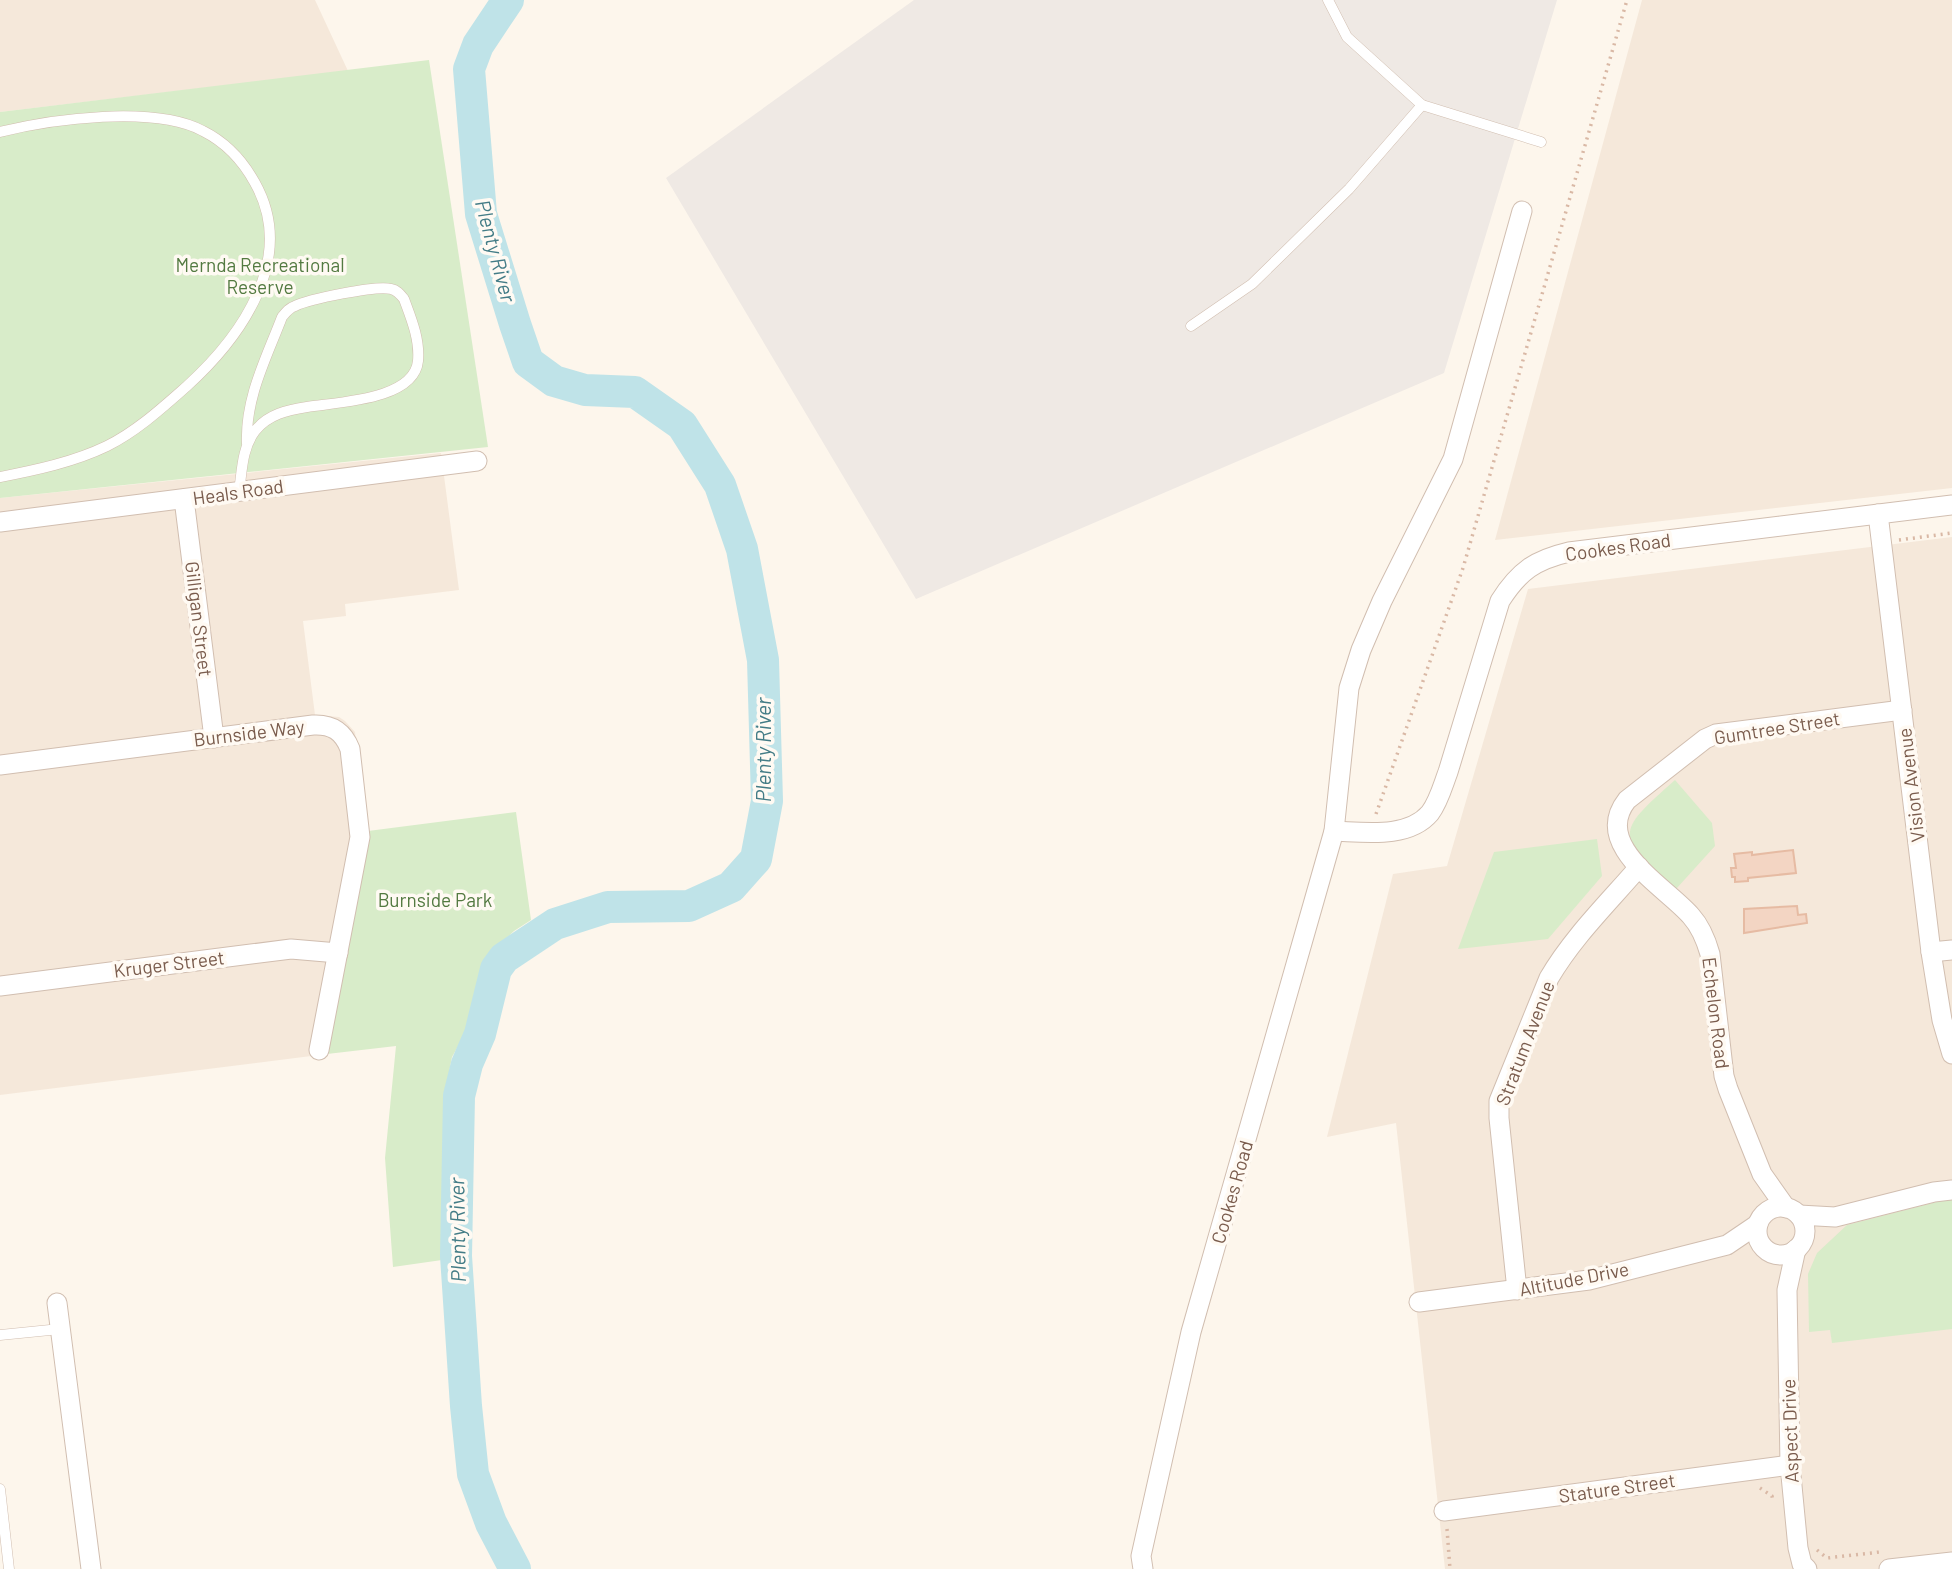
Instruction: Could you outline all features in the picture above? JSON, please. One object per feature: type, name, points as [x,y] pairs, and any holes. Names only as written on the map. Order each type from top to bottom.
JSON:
[{"type":"street","name":"Cookes Road","points":[[1139,1565],[1191,1332],[1334,831],[1349,688],[1361,650],[1382,601],[1453,459],[1522,211]]},
{"type":"street","name":"Heals Road","points":[[0,522],[477,461]]},
{"type":"street","name":"Gilligan Street","points":[[184,499],[214,738]]},
{"type":"street","name":"Cookes Road","points":[[1334,831],[1369,833],[1401,829],[1414,825],[1431,812],[1448,772],[1500,601],[1509,586],[1535,563],[1570,552],[1952,505]]},
{"type":"street","name":"Vision Avenue","points":[[1878,514],[1931,952],[1942,1020],[1952,1054]]},
{"type":"street","name":"Gumtree Street","points":[[1620,836],[1619,818],[1621,808],[1627,800],[1705,739],[1728,732],[1902,710]]},
{"type":"street","name":"Burnside Way","points":[[0,765],[321,725],[337,729],[347,741],[360,837],[319,1050]]},
{"type":"street","name":"Echelon Road","points":[[1620,836],[1626,855],[1689,913],[1705,938],[1710,954],[1724,1076],[1762,1174],[1792,1212]]},
{"type":"street","name":"Stratum Avenue","points":[[1517,1290],[1499,1101],[1558,962],[1639,867]]},
{"type":"street","name":"Kruger Street","points":[[0,986],[291,949],[338,953]]},
{"type":"street","points":[[1931,952],[1952,950]]},
{"type":"street","name":"Echelon Road","points":[[1761,1220],[1762,1174]]},
{"type":"street","points":[[1835,1217],[1782,1255],[1769,1251],[1758,1237],[1761,1220],[1774,1208],[1835,1217],[1943,1191],[1952,1183]]},
{"type":"street","points":[[1792,1212],[1803,1221],[1800,1242]]},
{"type":"street","name":"Altitude Drive","points":[[1419,1302],[1589,1280],[1727,1245],[1761,1220]]},
{"type":"street","name":"Aspect Drive","points":[[1800,1242],[1787,1290],[1790,1465],[1800,1557],[1807,1569]]},
{"type":"street","name":"Altitude Drive","points":[[1727,1245],[1769,1251]]},
{"type":"street","name":"Aspect Drive","points":[[1769,1251],[1787,1290]]},
{"type":"street","points":[[57,1303],[91,1569]]},
{"type":"street","name":"Stature Street","points":[[1444,1511],[1790,1465]]},
{"type":"street","points":[[1889,1560],[1952,1562]]},
{"type":"lane","points":[[1328,0],[1347,37],[1422,105],[1541,142]]},
{"type":"lane","points":[[1191,326],[1252,284],[1349,189],[1422,105]]},
{"type":"lane","points":[[0,132],[26,125],[90,117],[155,118],[203,130],[228,148],[247,169],[267,212],[270,236],[269,259],[260,290],[231,340],[205,369],[130,433],[106,447],[72,459],[0,477]]},
{"type":"lane","points":[[239,492],[247,444],[246,419],[282,317],[288,310],[312,301],[373,289],[393,289],[398,292],[404,299],[418,346],[417,369],[413,376],[393,391],[375,396],[278,413],[257,428],[247,444]]},
{"type":"lane","points":[[0,1335],[60,1328]]},
{"type":"lane","points":[[0,1489],[9,1569]]},
{"type":"path","points":[[1369,833],[1463,568],[1627,0]]},
{"type":"path","points":[[1881,542],[1952,533]]},
{"type":"path","points":[[1760,1488],[1772,1496],[1773,1502],[1792,1499]]},
{"type":"path","points":[[1450,1569],[1445,1529],[1459,1528]]},
{"type":"path","points":[[1817,1550],[1826,1558],[1889,1560]]},
{"type":"shaded area","points":[[0,0],[315,0],[348,71],[0,112]]},
{"type":"shaded area","points":[[914,0],[1557,0],[1444,373],[916,599],[666,178]]},
{"type":"shaded area","points":[[1642,0],[1952,0],[1952,488],[1495,540]]},
{"type":"shaded area","points":[[441,453],[459,590],[345,604],[346,616],[303,621],[315,715],[339,717],[355,732],[368,826],[327,1054],[0,1095],[0,498]]},
{"type":"shaded area","points":[[1952,537],[1952,1569],[1445,1569],[1396,1123],[1327,1137],[1393,874],[1447,866],[1528,589]]},
{"type":"green space","name":"Mernda Recreational Reserve","points":[[429,60],[488,447],[0,498],[0,112]]},
{"type":"green space","points":[[1675,780],[1712,823],[1715,846],[1676,889],[1642,857],[1633,845],[1630,834],[1632,824],[1641,812]]},
{"type":"green space","name":"Burnside Park","points":[[516,812],[531,920],[514,931],[491,953],[475,1016],[452,1057],[445,1093],[442,1177],[449,1199],[449,1259],[393,1267],[385,1158],[396,1046],[327,1054],[368,831]]},
{"type":"green space","points":[[1597,839],[1602,876],[1548,939],[1458,949],[1494,852]]},
{"type":"green space","points":[[1952,1198],[1952,1329],[1832,1343],[1830,1330],[1809,1332],[1808,1274],[1817,1253],[1847,1225]]},
{"type":"building","points":[[1793,850],[1796,873],[1735,882],[1735,877],[1732,877],[1731,868],[1736,868],[1734,854],[1752,852],[1752,855]]},
{"type":"building","points":[[1797,906],[1798,915],[1806,914],[1807,923],[1744,933],[1744,909]]},
{"type":"waterway","name":"Plenty River","points":[[508,0],[478,45],[469,69],[481,214],[515,324],[528,362],[554,381],[585,390],[635,392],[682,425],[720,485],[742,549],[763,660],[767,801],[756,859],[731,887],[689,906],[608,907],[555,924],[504,958],[496,969],[480,1034],[467,1064],[459,1096],[456,1256],[473,1474],[491,1523],[515,1569]]}]
